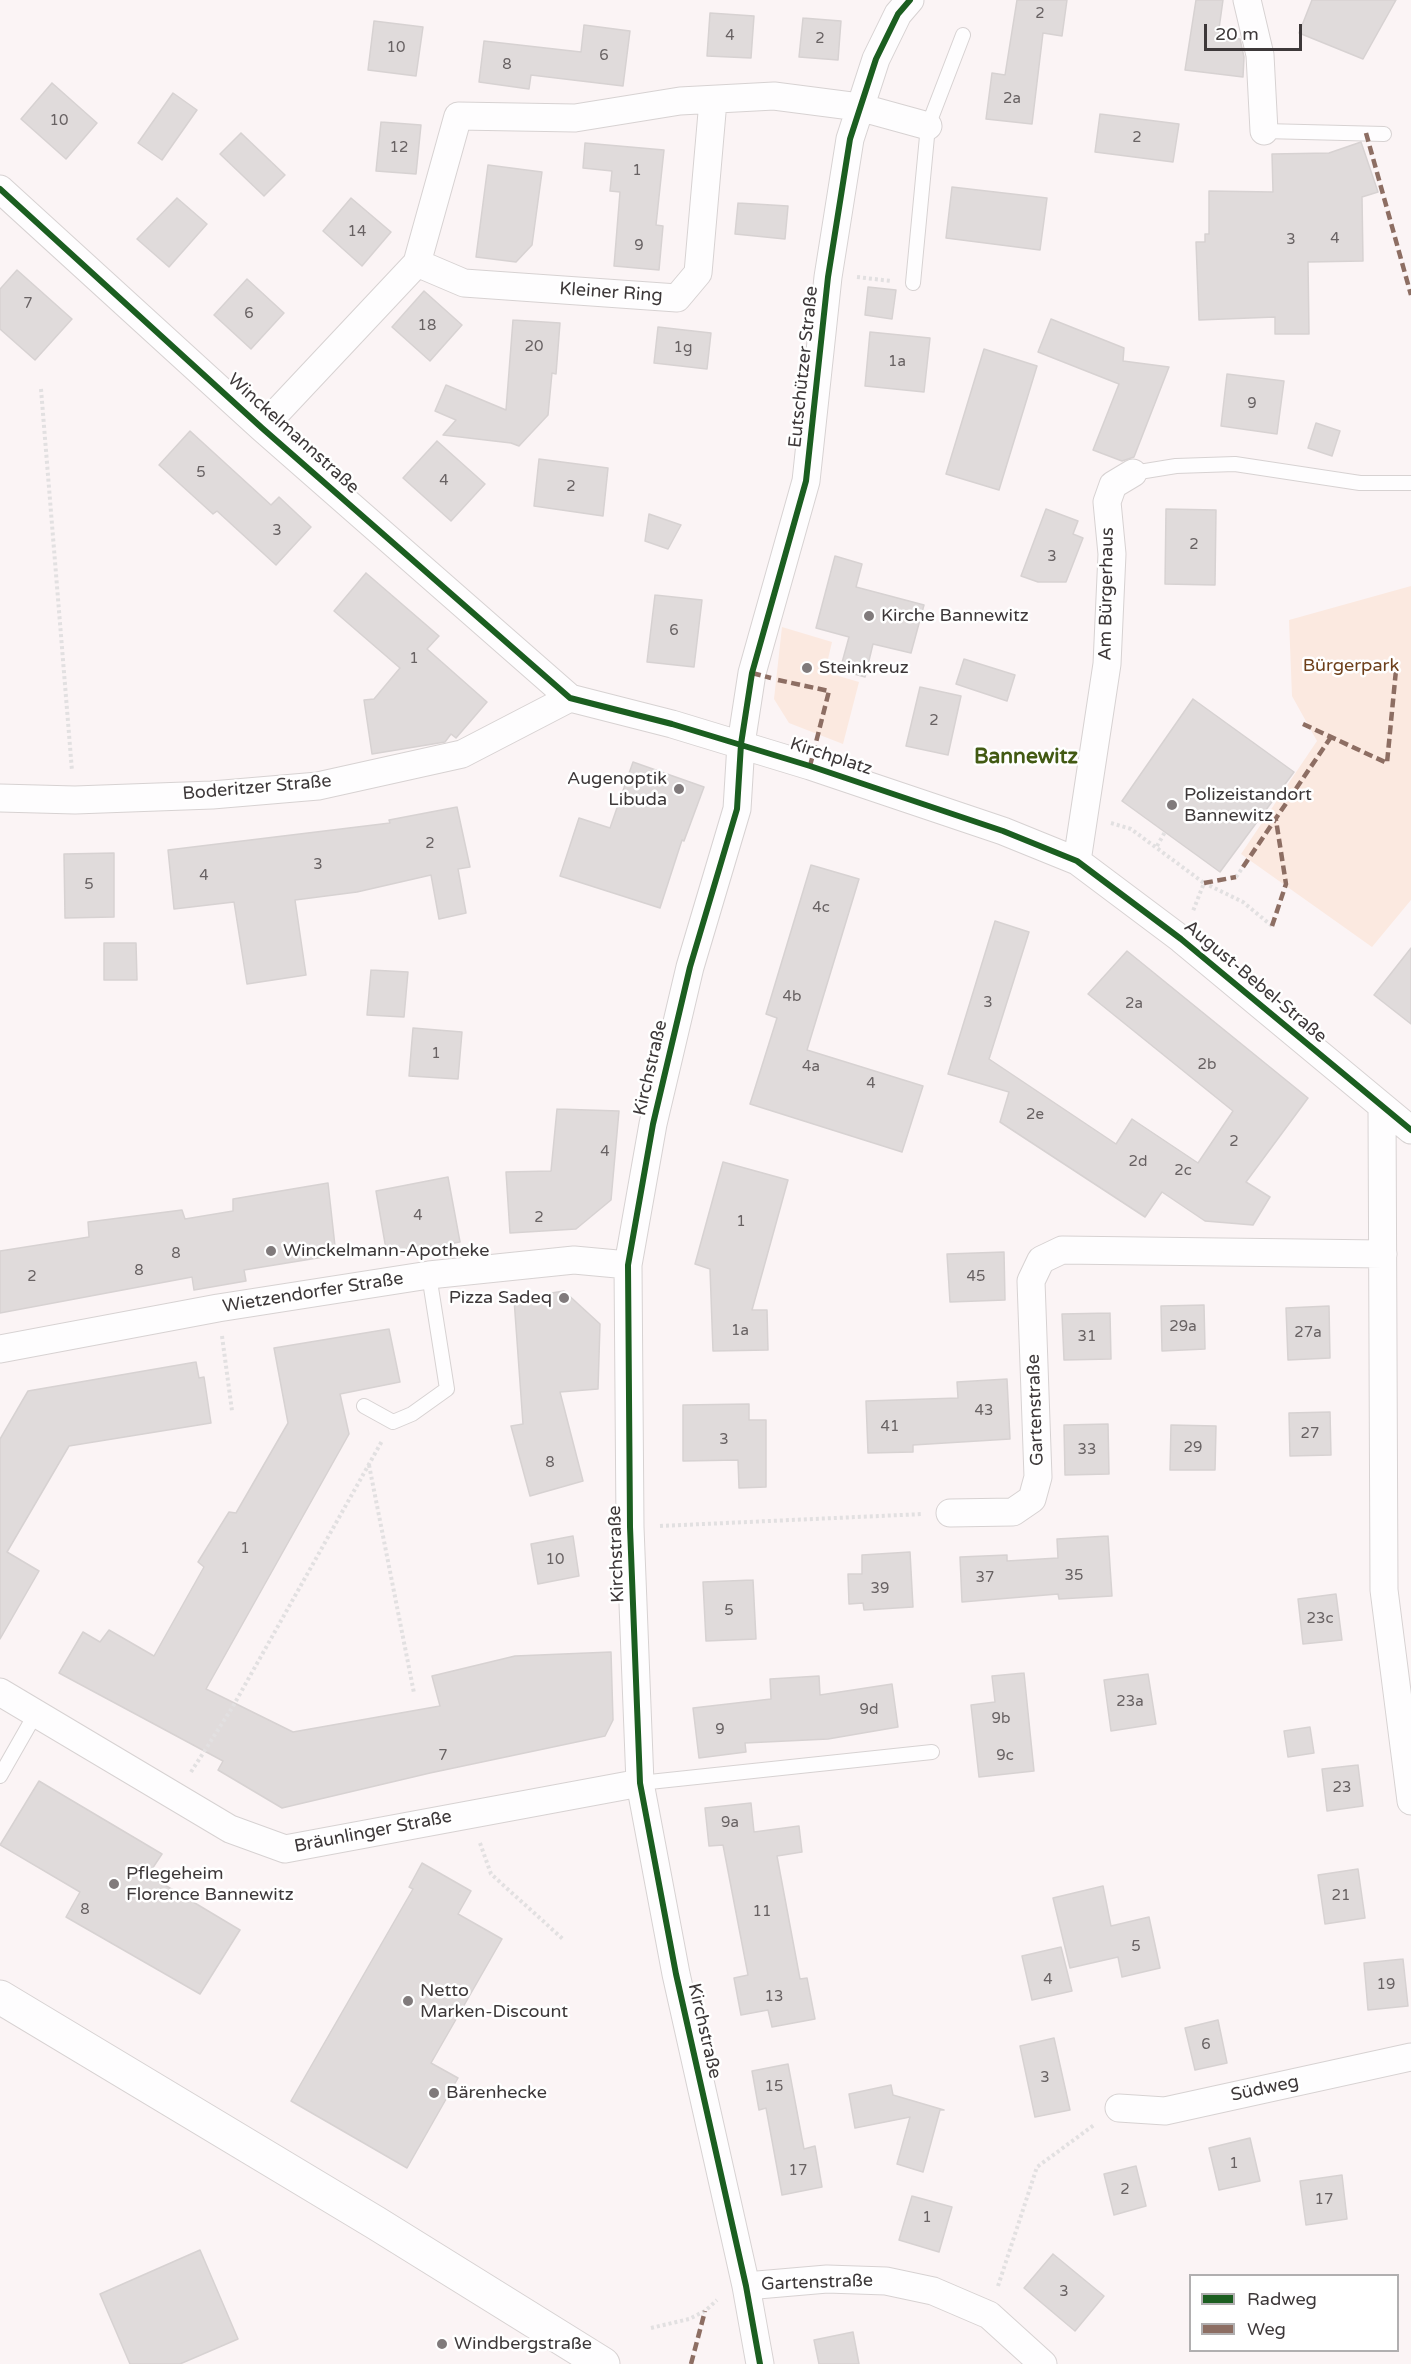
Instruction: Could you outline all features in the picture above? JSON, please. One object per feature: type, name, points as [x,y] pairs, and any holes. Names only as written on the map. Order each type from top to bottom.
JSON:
[{"type":"main road","points":[[0,1997],[376,2223],[603,2364]]},
{"type":"street","name":"Eutschützer Straße","points":[[741,744],[752,674],[806,481],[841,184],[859,107],[876,59],[898,15],[910,0]]},
{"type":"street","points":[[1247,0],[1260,55],[1264,131]]},
{"type":"street","points":[[262,428],[417,263],[459,116],[575,118],[680,101],[774,96],[859,107],[928,126]]},
{"type":"street","name":"Kleiner Ring","points":[[417,263],[464,283],[677,298],[698,273],[713,101]]},
{"type":"street","name":"Winckelmannstraße","points":[[0,189],[262,428],[570,698]]},
{"type":"street","name":"Am Bürgerhaus","points":[[1077,861],[1107,664],[1112,554],[1107,502],[1113,485],[1133,473]]},
{"type":"street","name":"Kirchplatz","points":[[570,698],[741,744],[1003,831],[1077,861]]},
{"type":"street","name":"Boderitzer Straße","points":[[0,798],[75,800],[212,795],[318,786],[462,754],[570,698]]},
{"type":"street","name":"Kirchstraße","points":[[741,744],[737,809],[690,967],[653,1124],[628,1265],[630,1527],[640,1783],[676,1974],[746,2286],[760,2364]]},
{"type":"street","name":"August-Bebel-Straße","points":[[1077,861],[1181,939],[1411,1130]]},
{"type":"street","points":[[1382,1106],[1384,1590],[1411,1801]]},
{"type":"street","name":"Gartenstraße","points":[[950,1513],[1013,1512],[1032,1499],[1038,1477],[1031,1281],[1041,1260],[1062,1250],[1383,1254]]},
{"type":"street","name":"Wietzendorfer Straße","points":[[0,1349],[218,1308],[429,1275],[574,1260],[628,1265]]},
{"type":"street","name":"Bräunlinger Straße","points":[[0,1692],[230,1829],[285,1849],[640,1783]]},
{"type":"street","name":"Südweg","points":[[1119,2108],[1165,2111],[1411,2057]]},
{"type":"street","name":"Gartenstraße","points":[[746,2286],[827,2279],[886,2281],[933,2291],[989,2315],[1043,2364]]},
{"type":"lane","points":[[913,283],[928,126],[963,35]]},
{"type":"lane","points":[[1264,131],[1384,134]]},
{"type":"lane","name":"Am Bürgerhaus","points":[[1133,473],[1176,466],[1235,464],[1360,483],[1411,483]]},
{"type":"lane","points":[[364,1406],[393,1422],[412,1414],[447,1389],[429,1275]]},
{"type":"lane","points":[[0,1776],[36,1713]]},
{"type":"lane","points":[[640,1783],[932,1752]]},
{"type":"path","points":[[855,277],[913,283]]},
{"type":"path","points":[[41,388],[75,800]]},
{"type":"path","points":[[1085,815],[1131,828],[1204,883],[1243,902],[1272,926]]},
{"type":"path","points":[[1157,846],[1165,832]]},
{"type":"path","points":[[1236,877],[1244,867]]},
{"type":"path","points":[[1181,939],[1204,883]]},
{"type":"path","points":[[218,1308],[232,1411]]},
{"type":"path","points":[[176,1797],[226,1719],[393,1422]]},
{"type":"path","points":[[369,1464],[414,1693]]},
{"type":"path","points":[[630,1527],[950,1513]]},
{"type":"path","points":[[470,1814],[491,1874],[564,1940]]},
{"type":"path","points":[[989,2315],[1037,2167],[1119,2108]]},
{"type":"path","points":[[651,2328],[689,2319],[705,2311],[728,2290],[746,2286]]},
{"type":"green space","name":"Bürgerpark","points":[[1411,586],[1411,900],[1372,947],[1241,854],[1317,741],[1292,696],[1289,620]]},
{"type":"green space","points":[[782,627],[832,642],[825,672],[859,682],[843,744],[789,723],[774,699]]},
{"type":"building","points":[[1017,0],[1067,0],[1062,36],[1043,33],[1032,124],[986,119],[992,73],[1005,75]]},
{"type":"building","points":[[1196,0],[1223,0],[1218,36],[1240,39],[1244,57],[1243,77],[1185,70]]},
{"type":"building","points":[[1312,0],[1396,0],[1363,59],[1299,33]]},
{"type":"building","points":[[710,13],[754,16],[751,58],[707,56]]},
{"type":"building","points":[[803,18],[841,21],[838,60],[799,57]]},
{"type":"building","points":[[374,21],[423,27],[416,76],[368,70]]},
{"type":"building","points":[[584,25],[630,31],[623,86],[531,75],[529,89],[479,82],[484,41],[581,52]]},
{"type":"building","points":[[52,83],[97,123],[66,159],[21,119]]},
{"type":"building","points":[[173,93],[197,110],[162,160],[138,143]]},
{"type":"building","points":[[1100,114],[1179,124],[1173,162],[1095,152]]},
{"type":"building","points":[[381,122],[421,125],[416,174],[376,171]]},
{"type":"building","points":[[241,133],[285,175],[264,196],[220,154]]},
{"type":"building","points":[[1361,142],[1378,192],[1362,197],[1363,261],[1308,262],[1309,334],[1275,334],[1275,317],[1199,320],[1196,242],[1205,242],[1205,234],[1209,234],[1209,191],[1273,192],[1272,154],[1329,153]]},
{"type":"building","points":[[585,143],[664,150],[656,225],[663,226],[659,270],[614,266],[620,192],[610,191],[612,171],[583,168]]},
{"type":"building","points":[[488,165],[542,172],[532,245],[516,262],[476,257]]},
{"type":"building","points":[[952,187],[1047,198],[1040,250],[946,238]]},
{"type":"building","points":[[177,198],[207,224],[169,267],[137,239]]},
{"type":"building","points":[[351,198],[391,232],[362,266],[323,231]]},
{"type":"building","points":[[738,203],[788,206],[785,239],[735,234]]},
{"type":"building","points":[[17,270],[72,319],[35,360],[0,329],[0,289]]},
{"type":"building","points":[[247,279],[284,313],[251,349],[214,315]]},
{"type":"building","points":[[868,287],[896,290],[892,319],[865,315]]},
{"type":"building","points":[[424,291],[462,325],[430,361],[392,327]]},
{"type":"building","points":[[1051,319],[1124,348],[1123,361],[1169,367],[1134,457],[1122,461],[1093,450],[1119,384],[1038,352]]},
{"type":"building","points":[[513,320],[560,323],[556,374],[552,373],[548,415],[519,446],[511,443],[443,435],[456,420],[435,411],[446,385],[506,410]]},
{"type":"building","points":[[658,327],[711,333],[707,369],[654,363]]},
{"type":"building","points":[[870,332],[930,338],[924,392],[865,386]]},
{"type":"building","points":[[984,349],[1037,366],[999,490],[946,474]]},
{"type":"building","points":[[1227,374],[1284,381],[1277,434],[1221,426]]},
{"type":"building","points":[[1316,423],[1340,431],[1332,456],[1308,448]]},
{"type":"building","points":[[190,431],[271,505],[279,497],[311,527],[276,565],[217,511],[213,514],[159,465]]},
{"type":"building","points":[[437,441],[485,484],[451,521],[403,478]]},
{"type":"building","points":[[539,459],[608,468],[603,516],[534,506]]},
{"type":"building","points":[[1046,509],[1078,521],[1073,534],[1083,538],[1066,582],[1038,582],[1021,576]]},
{"type":"building","points":[[1166,509],[1216,510],[1215,585],[1165,584]]},
{"type":"building","points":[[649,514],[681,525],[668,549],[645,541]]},
{"type":"building","name":"Kirche Bannewitz","points":[[835,556],[862,564],[856,587],[924,605],[911,653],[873,644],[865,677],[840,670],[849,637],[816,628]]},
{"type":"building","points":[[366,573],[439,636],[427,649],[487,702],[456,738],[451,734],[445,742],[372,754],[364,700],[374,699],[400,668],[334,611]]},
{"type":"building","points":[[655,595],[702,600],[694,667],[647,662]]},
{"type":"building","points":[[964,659],[1015,675],[1007,701],[956,684]]},
{"type":"building","points":[[920,687],[961,696],[948,755],[906,746]]},
{"type":"building","points":[[1193,699],[1294,772],[1220,872],[1122,801]]},
{"type":"building","points":[[633,762],[704,787],[684,841],[682,840],[660,908],[560,876],[579,818],[610,828]]},
{"type":"building","points":[[457,807],[470,867],[458,869],[466,913],[439,919],[431,875],[357,892],[295,900],[306,975],[247,984],[234,902],[174,909],[168,850],[390,823],[389,820]]},
{"type":"building","points":[[114,853],[114,917],[65,918],[64,854]]},
{"type":"building","points":[[811,865],[859,879],[807,1050],[923,1086],[902,1152],[750,1104],[777,1018],[766,1014]]},
{"type":"building","points":[[995,921],[1029,932],[989,1059],[1116,1144],[1132,1119],[1198,1163],[1233,1111],[1088,994],[1127,951],[1308,1098],[1246,1182],[1270,1197],[1253,1225],[1205,1221],[1162,1192],[1145,1217],[1000,1122],[1009,1092],[948,1074]]},
{"type":"building","points":[[104,943],[136,943],[137,980],[104,980]]},
{"type":"building","points":[[1411,948],[1411,1024],[1374,995]]},
{"type":"building","points":[[371,970],[408,972],[404,1017],[367,1015]]},
{"type":"building","points":[[413,1028],[462,1032],[458,1079],[409,1076]]},
{"type":"building","points":[[557,1109],[619,1111],[611,1200],[576,1229],[510,1233],[506,1172],[551,1171]]},
{"type":"building","points":[[723,1162],[788,1180],[752,1310],[767,1310],[768,1350],[713,1351],[710,1269],[695,1264]]},
{"type":"building","points":[[448,1177],[460,1242],[387,1255],[376,1191]]},
{"type":"building","points":[[328,1183],[336,1255],[244,1270],[246,1281],[194,1290],[192,1277],[0,1313],[0,1251],[89,1237],[88,1222],[182,1210],[185,1219],[233,1211],[233,1199]]},
{"type":"building","points":[[1004,1252],[1005,1300],[950,1302],[947,1254]]},
{"type":"building","points":[[564,1291],[600,1324],[598,1389],[560,1392],[583,1481],[530,1496],[511,1426],[523,1424],[514,1299]]},
{"type":"building","points":[[1204,1305],[1205,1349],[1162,1351],[1161,1306]]},
{"type":"building","points":[[1329,1306],[1330,1358],[1288,1360],[1286,1308]]},
{"type":"building","points":[[1110,1313],[1111,1359],[1064,1360],[1062,1314]]},
{"type":"building","points":[[389,1329],[400,1382],[340,1394],[349,1434],[206,1689],[293,1732],[440,1706],[432,1676],[515,1656],[611,1652],[613,1720],[605,1736],[430,1773],[282,1808],[218,1770],[223,1761],[59,1673],[83,1632],[100,1642],[109,1630],[154,1656],[204,1567],[198,1562],[229,1512],[236,1513],[288,1423],[274,1348]]},
{"type":"building","points":[[196,1362],[199,1378],[204,1377],[211,1423],[69,1446],[7,1552],[39,1571],[0,1639],[0,1439],[28,1391]]},
{"type":"building","points":[[1007,1379],[1010,1439],[913,1445],[913,1452],[868,1453],[866,1401],[958,1398],[957,1382]]},
{"type":"building","points":[[749,1404],[749,1420],[766,1420],[766,1487],[739,1488],[738,1460],[683,1461],[683,1405]]},
{"type":"building","points":[[1330,1412],[1331,1455],[1290,1456],[1289,1413]]},
{"type":"building","points":[[1108,1424],[1109,1474],[1065,1475],[1064,1425]]},
{"type":"building","points":[[1171,1425],[1216,1426],[1215,1470],[1170,1470]]},
{"type":"building","points":[[573,1536],[579,1576],[538,1584],[531,1544]]},
{"type":"building","points":[[1108,1536],[1112,1596],[1059,1599],[1058,1594],[962,1602],[960,1557],[1007,1555],[1007,1561],[1058,1558],[1057,1539]]},
{"type":"building","points":[[910,1552],[913,1607],[864,1610],[863,1603],[849,1604],[848,1574],[862,1574],[862,1555]]},
{"type":"building","points":[[753,1580],[756,1639],[706,1641],[703,1582]]},
{"type":"building","points":[[1336,1594],[1342,1640],[1303,1644],[1298,1599]]},
{"type":"building","points":[[1024,1673],[1034,1771],[979,1777],[971,1705],[995,1702],[992,1676]]},
{"type":"building","points":[[1148,1674],[1156,1724],[1111,1731],[1104,1680]]},
{"type":"building","points":[[819,1676],[820,1695],[892,1684],[898,1727],[828,1739],[745,1743],[746,1752],[699,1758],[693,1708],[771,1699],[770,1679]]},
{"type":"building","points":[[1310,1727],[1314,1753],[1288,1757],[1284,1731]]},
{"type":"building","points":[[1358,1765],[1363,1806],[1327,1811],[1322,1769]]},
{"type":"building","name":"Pflegeheim Florence Bannewitz","points":[[39,1781],[162,1854],[148,1875],[240,1930],[200,1994],[66,1917],[80,1892],[0,1845]]},
{"type":"building","points":[[751,1803],[754,1832],[799,1826],[802,1852],[777,1856],[800,1979],[807,1978],[815,2019],[772,2027],[768,2010],[741,2015],[734,1978],[748,1975],[723,1845],[709,1846],[705,1808]]},
{"type":"building","name":"Netto Marken-Discount","points":[[422,1863],[471,1891],[458,1914],[502,1939],[431,2063],[458,2078],[407,2168],[291,2101],[413,1889],[409,1887]]},
{"type":"building","points":[[1358,1869],[1365,1918],[1325,1924],[1318,1875]]},
{"type":"building","points":[[1103,1886],[1111,1926],[1149,1917],[1160,1968],[1122,1977],[1118,1957],[1070,1968],[1053,1898]]},
{"type":"building","points":[[1061,1947],[1072,1991],[1032,2000],[1022,1956]]},
{"type":"building","points":[[1403,1959],[1408,2006],[1368,2010],[1364,1963]]},
{"type":"building","points":[[1218,2020],[1227,2063],[1195,2070],[1185,2028]]},
{"type":"building","points":[[1054,2038],[1070,2110],[1035,2117],[1020,2046]]},
{"type":"building","points":[[788,2064],[804,2149],[815,2146],[822,2187],[782,2195],[766,2108],[759,2110],[752,2071]]},
{"type":"building","points":[[891,2085],[893,2095],[944,2110],[940,2110],[923,2172],[897,2164],[910,2117],[855,2128],[849,2094]]},
{"type":"building","points":[[1250,2138],[1260,2181],[1219,2190],[1209,2148]]},
{"type":"building","points":[[1136,2166],[1146,2206],[1114,2215],[1104,2174]]},
{"type":"building","points":[[1342,2175],[1347,2219],[1306,2225],[1300,2181]]},
{"type":"building","points":[[912,2196],[952,2207],[939,2252],[899,2240]]},
{"type":"building","points":[[200,2250],[238,2339],[180,2364],[130,2364],[100,2294]]},
{"type":"building","points":[[1053,2254],[1104,2296],[1075,2331],[1024,2288]]},
{"type":"building","points":[[853,2332],[859,2364],[819,2364],[814,2340]]},
{"type":"marked path","points":[[1366,133],[1411,295]]},
{"type":"marked path","points":[[1303,724],[1387,763],[1396,670]]},
{"type":"marked path","points":[[752,673],[771,678]]},
{"type":"marked path","points":[[778,680],[829,691],[810,766]]},
{"type":"marked path","points":[[1243,867],[1331,737]]},
{"type":"marked path","points":[[1272,926],[1286,884],[1276,820]]},
{"type":"marked path","points":[[1204,883],[1236,877]]},
{"type":"marked path","points":[[691,2364],[705,2311]]},
{"type":"cycle path","points":[[760,2364],[746,2286],[676,1974],[640,1783],[630,1527],[628,1265],[653,1124],[690,967],[737,809],[741,744],[752,673],[806,481],[828,277],[850,139],[876,59],[898,14],[910,0]]},
{"type":"cycle path","points":[[0,189],[262,428],[570,698],[672,724],[810,766],[1003,831],[1077,861],[1181,939],[1411,1130]]},
{"type":"place","name":"Kirche Bannewitz","points":[[869,616]]},
{"type":"place","name":"Steinkreuz","points":[[807,668]]},
{"type":"place","name":"Augenoptik Libuda","points":[[679,789]]},
{"type":"place","name":"Polizeistandort Bannewitz","points":[[1172,805]]},
{"type":"place","name":"Winckelmann-Apotheke","points":[[271,1251]]},
{"type":"place","name":"Pizza Sadeq","points":[[564,1298]]},
{"type":"place","name":"Pflegeheim Florence Bannewitz","points":[[114,1884]]},
{"type":"place","name":"Netto Marken-Discount","points":[[408,2001]]},
{"type":"place","name":"Bärenhecke","points":[[434,2093]]},
{"type":"place","name":"Windbergstraße","points":[[442,2344]]},
{"type":"district","name":"Bannewitz","points":[[1026,757]]}]
